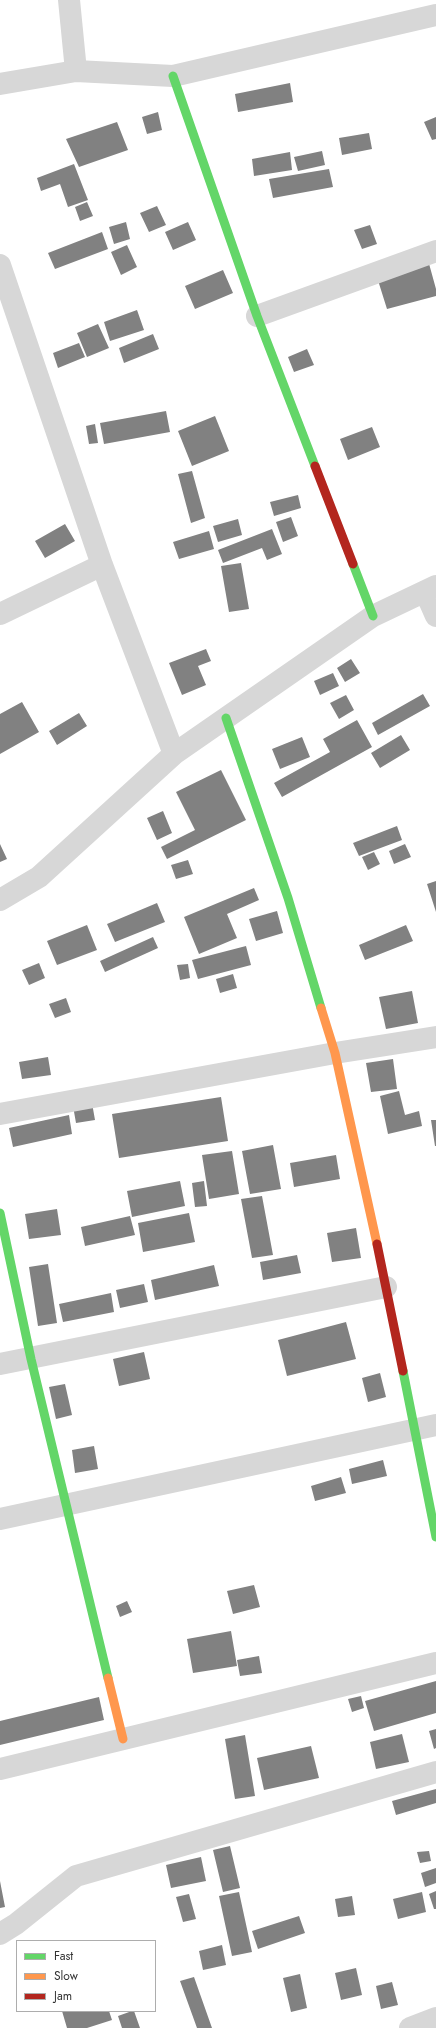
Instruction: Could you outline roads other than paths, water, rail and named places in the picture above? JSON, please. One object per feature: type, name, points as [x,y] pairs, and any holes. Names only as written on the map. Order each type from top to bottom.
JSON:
[{"type":"street","points":[[69,0],[76,72]]},
{"type":"street","points":[[0,84],[76,72],[173,76],[436,15]]},
{"type":"street","points":[[173,76],[257,316],[373,616]]},
{"type":"street","points":[[257,316],[436,251]]},
{"type":"street","points":[[0,265],[102,565],[174,754]]},
{"type":"street","points":[[0,614],[102,565]]},
{"type":"street","points":[[0,900],[39,877],[174,754],[373,616],[430,588],[436,616]]},
{"type":"street","points":[[226,718],[288,898],[335,1053],[386,1287],[426,1427],[436,1537]]},
{"type":"street","points":[[0,1114],[335,1053],[436,1037]]},
{"type":"street","points":[[0,1213],[30,1359],[123,1740]]},
{"type":"street","points":[[0,1364],[386,1287]]},
{"type":"street","points":[[0,1519],[66,1506],[426,1427]]},
{"type":"street","points":[[0,1769],[436,1663]]},
{"type":"street","points":[[0,1934],[16,1924],[76,1876],[436,1772]]},
{"type":"street","points":[[410,2028],[436,2018]]}]
